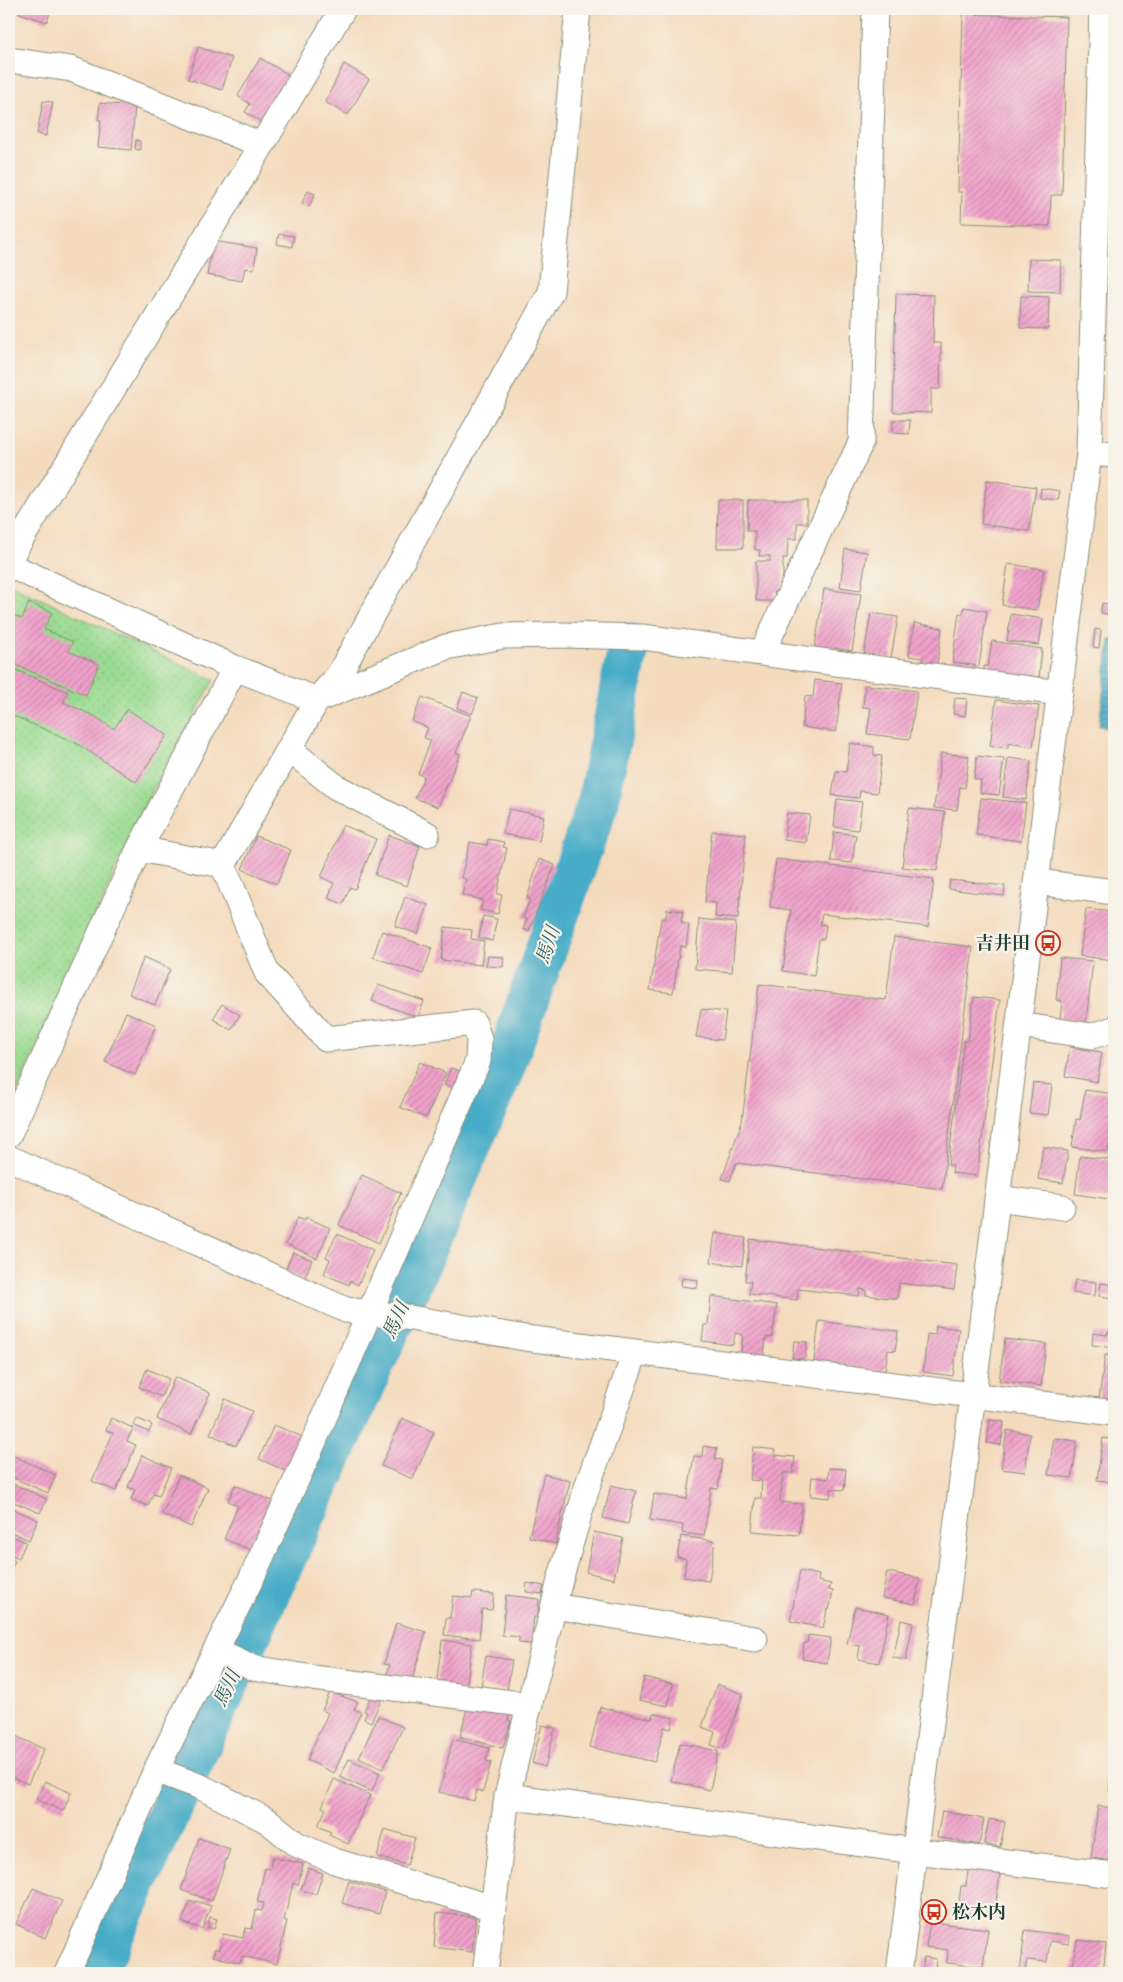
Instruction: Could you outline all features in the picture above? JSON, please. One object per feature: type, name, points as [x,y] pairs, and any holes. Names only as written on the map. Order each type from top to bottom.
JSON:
[{"type":"street","points":[[9,559],[343,9]]},
{"type":"street","points":[[223,865],[317,700],[338,676],[551,292],[578,9]]},
{"type":"street","points":[[762,653],[861,442],[875,9]]},
{"type":"street","points":[[899,1973],[1019,1025],[1104,320],[1102,9]]},
{"type":"street","points":[[9,60],[71,69],[262,145]]},
{"type":"street","points":[[1089,453],[1114,455]]},
{"type":"street","points":[[9,566],[235,668],[317,700],[446,648],[503,636],[562,635],[642,637],[1060,693]]},
{"type":"street","points":[[9,1134],[139,849],[235,668]]},
{"type":"street","points":[[289,749],[336,787],[427,834]]},
{"type":"street","points":[[139,849],[223,865]]},
{"type":"street","points":[[68,1973],[163,1772],[223,1654],[253,1575],[375,1314],[478,1061],[479,1039],[474,1023],[326,1039],[267,974],[223,865]]},
{"type":"street","points":[[1036,882],[1114,892]]},
{"type":"street","points":[[1019,1025],[1092,1036],[1114,1029]]},
{"type":"street","points":[[9,1158],[346,1310],[405,1317],[524,1338],[1114,1413]]},
{"type":"street","points":[[997,1198],[1062,1207]]},
{"type":"street","points":[[485,1973],[507,1796],[554,1606],[588,1484],[635,1352]]},
{"type":"street","points":[[554,1606],[755,1640]]},
{"type":"street","points":[[223,1654],[254,1668],[313,1678],[530,1704]]},
{"type":"street","points":[[163,1772],[201,1787],[268,1821],[296,1844],[334,1862],[493,1908]]},
{"type":"street","points":[[507,1796],[915,1851],[1114,1875]]},
{"type":"green space","points":[[9,584],[214,680],[144,806],[9,1109]]},
{"type":"water","points":[[1110,639],[1114,640],[1114,728],[1099,726]]},
{"type":"building","points":[[20,9],[51,9],[47,22],[19,13]]},
{"type":"building","points":[[963,14],[1067,17],[1062,195],[1051,195],[1050,226],[961,223],[962,192],[958,192]]},
{"type":"building","points":[[198,47],[232,58],[222,90],[188,79]]},
{"type":"building","points":[[260,58],[291,76],[263,123],[245,112],[250,104],[238,96]]},
{"type":"building","points":[[344,64],[369,79],[348,115],[325,102]]},
{"type":"building","points":[[43,101],[53,102],[46,136],[37,134]]},
{"type":"building","points":[[100,103],[135,106],[131,150],[98,147],[101,120],[98,120]]},
{"type":"building","points":[[136,140],[140,141],[140,150],[135,149]]},
{"type":"building","points":[[308,191],[315,194],[309,207],[302,203]]},
{"type":"building","points":[[279,234],[294,236],[292,247],[277,244]]},
{"type":"building","points":[[213,241],[257,248],[254,269],[245,268],[242,281],[207,275]]},
{"type":"building","points":[[1029,259],[1061,260],[1060,292],[1028,291]]},
{"type":"building","points":[[896,294],[934,295],[933,343],[941,343],[940,389],[931,389],[931,413],[893,412]]},
{"type":"building","points":[[1021,296],[1049,297],[1048,329],[1020,328]]},
{"type":"building","points":[[893,420],[910,420],[909,434],[893,433]]},
{"type":"building","points":[[987,480],[1036,487],[1029,531],[981,524]]},
{"type":"building","points":[[1041,488],[1060,491],[1058,500],[1040,498]]},
{"type":"building","points":[[718,500],[743,500],[743,548],[717,548]]},
{"type":"building","points":[[748,500],[807,500],[807,523],[797,523],[797,539],[788,539],[787,558],[783,558],[783,592],[775,591],[774,601],[756,601],[756,561],[770,561],[770,556],[759,556],[760,550],[755,550],[755,531],[747,531]]},
{"type":"building","points":[[845,549],[867,552],[861,590],[840,587]]},
{"type":"building","points":[[1008,564],[1044,569],[1037,610],[1002,605]]},
{"type":"building","points":[[824,589],[861,594],[852,651],[834,648],[832,656],[814,653]]},
{"type":"building","points":[[29,603],[52,612],[44,629],[73,642],[68,651],[99,664],[86,695],[9,662],[9,613],[22,619]]},
{"type":"building","points":[[1102,603],[1114,605],[1114,615],[1101,613]]},
{"type":"building","points":[[964,607],[987,611],[979,666],[952,662],[959,613],[963,614]]},
{"type":"building","points":[[871,613],[898,617],[891,658],[864,654]]},
{"type":"building","points":[[1011,614],[1043,619],[1039,645],[1007,641]]},
{"type":"building","points":[[914,623],[942,628],[937,664],[922,662],[923,658],[909,656]]},
{"type":"building","points":[[1095,629],[1101,630],[1099,648],[1093,647]]},
{"type":"building","points":[[992,641],[1042,649],[1039,677],[984,672],[984,666],[988,666]]},
{"type":"building","points":[[9,667],[68,692],[63,702],[94,716],[114,729],[127,709],[167,735],[136,782],[76,743],[9,714]]},
{"type":"building","points":[[815,680],[842,683],[836,732],[802,727],[805,696],[813,697]]},
{"type":"building","points":[[865,685],[917,691],[910,739],[867,734],[871,708],[863,707]]},
{"type":"building","points":[[463,692],[478,698],[472,714],[457,708]]},
{"type":"building","points":[[422,697],[471,716],[456,753],[460,754],[438,807],[415,798],[424,776],[418,774],[431,740],[424,738],[428,728],[412,721]]},
{"type":"building","points":[[955,698],[967,699],[965,716],[953,714]]},
{"type":"building","points":[[996,700],[1039,706],[1033,747],[1008,743],[1008,748],[990,746]]},
{"type":"building","points":[[850,743],[874,747],[874,755],[882,756],[877,793],[860,791],[859,798],[832,795],[836,771],[846,772]]},
{"type":"building","points":[[941,753],[969,756],[965,788],[960,787],[957,810],[934,808]]},
{"type":"building","points":[[977,756],[1004,759],[999,795],[980,793],[981,780],[974,779]]},
{"type":"building","points":[[1008,758],[1031,761],[1026,800],[1003,797]]},
{"type":"building","points":[[981,798],[1026,803],[1021,841],[976,835]]},
{"type":"building","points":[[837,799],[862,802],[858,830],[834,827]]},
{"type":"building","points":[[909,808],[945,812],[937,871],[902,867]]},
{"type":"building","points":[[509,809],[544,816],[539,841],[503,834]]},
{"type":"building","points":[[787,813],[810,815],[806,843],[784,840]]},
{"type":"building","points":[[343,825],[376,839],[355,889],[350,887],[343,904],[328,898],[334,883],[321,877]]},
{"type":"building","points":[[712,831],[746,834],[738,919],[715,917],[716,903],[705,902]]},
{"type":"building","points":[[834,832],[856,835],[852,863],[831,861]]},
{"type":"building","points":[[389,835],[420,846],[407,886],[375,875]]},
{"type":"building","points":[[256,836],[291,850],[277,884],[242,869]]},
{"type":"building","points":[[488,839],[504,842],[503,847],[507,848],[497,894],[502,895],[498,914],[480,910],[483,900],[462,895],[466,879],[461,878],[470,842],[487,845]]},
{"type":"building","points":[[539,859],[555,865],[529,931],[523,929],[527,919],[523,918],[530,899],[527,898]]},
{"type":"building","points":[[776,859],[934,879],[928,927],[822,914],[820,924],[826,925],[824,939],[819,939],[814,976],[783,971],[791,910],[770,907]]},
{"type":"building","points":[[950,880],[1005,886],[1004,896],[949,889]]},
{"type":"building","points":[[405,897],[428,905],[418,934],[395,926]]},
{"type":"building","points":[[667,909],[683,911],[681,923],[689,925],[686,947],[680,946],[673,993],[650,990],[661,919],[666,919]]},
{"type":"building","points":[[1086,909],[1114,912],[1114,960],[1080,956]]},
{"type":"building","points":[[483,916],[497,919],[492,941],[479,938]]},
{"type":"building","points":[[699,919],[736,923],[732,972],[695,969]]},
{"type":"building","points":[[445,927],[472,930],[471,939],[484,941],[481,965],[441,960]]},
{"type":"building","points":[[382,931],[432,948],[423,974],[373,957]]},
{"type":"building","points":[[894,937],[973,947],[942,1189],[736,1163],[730,1181],[722,1179],[742,1121],[759,984],[886,1000]]},
{"type":"building","points":[[488,956],[504,957],[503,967],[486,966]]},
{"type":"building","points":[[144,957],[170,969],[155,1005],[129,994]]},
{"type":"building","points":[[1060,958],[1093,961],[1086,1022],[1060,1019],[1062,1001],[1056,1000]]},
{"type":"building","points":[[378,985],[424,1001],[418,1017],[372,1001]]},
{"type":"building","points":[[1113,987],[1114,1017],[1110,1017]]},
{"type":"building","points":[[974,997],[1000,1000],[977,1176],[952,1173],[953,1165],[948,1165],[964,1041],[968,1041]]},
{"type":"building","points":[[222,1004],[240,1015],[231,1030],[213,1019]]},
{"type":"building","points":[[701,1009],[726,1012],[722,1040],[696,1037]]},
{"type":"building","points":[[126,1012],[156,1025],[135,1075],[105,1062]]},
{"type":"building","points":[[1070,1047],[1102,1052],[1097,1082],[1065,1076]]},
{"type":"building","points":[[420,1062],[446,1073],[426,1118],[400,1107]]},
{"type":"building","points":[[451,1068],[465,1073],[457,1091],[444,1084]]},
{"type":"building","points":[[1033,1083],[1052,1085],[1048,1115],[1029,1113]]},
{"type":"building","points":[[1085,1090],[1114,1094],[1114,1119],[1108,1152],[1072,1147],[1076,1119],[1080,1120]]},
{"type":"building","points":[[1043,1147],[1068,1151],[1063,1183],[1038,1179]]},
{"type":"building","points":[[1080,1156],[1114,1160],[1109,1199],[1075,1194]]},
{"type":"building","points":[[362,1175],[401,1193],[379,1243],[339,1225]]},
{"type":"building","points":[[298,1217],[305,1220],[306,1217],[330,1228],[317,1258],[286,1244]]},
{"type":"building","points":[[715,1233],[746,1238],[742,1266],[711,1262]]},
{"type":"building","points":[[337,1234],[373,1250],[358,1285],[350,1281],[349,1285],[324,1274],[330,1259],[326,1257]]},
{"type":"building","points":[[750,1239],[957,1265],[954,1290],[899,1283],[897,1299],[866,1295],[866,1290],[860,1289],[859,1296],[798,1289],[797,1300],[749,1294],[751,1281],[745,1281]]},
{"type":"building","points":[[293,1252],[312,1260],[304,1279],[285,1271]]},
{"type":"building","points":[[682,1278],[698,1280],[697,1288],[681,1286]]},
{"type":"building","points":[[1075,1280],[1096,1282],[1095,1296],[1073,1293]]},
{"type":"building","points":[[1101,1283],[1114,1285],[1114,1298],[1099,1296]]},
{"type":"building","points":[[711,1296],[777,1305],[772,1338],[766,1337],[764,1356],[741,1353],[743,1335],[735,1333],[733,1345],[702,1341],[704,1325],[708,1325]]},
{"type":"building","points":[[819,1321],[898,1331],[895,1351],[888,1350],[885,1371],[814,1362]]},
{"type":"building","points":[[936,1326],[959,1329],[953,1376],[923,1372],[927,1334],[935,1335]]},
{"type":"building","points":[[1108,1332],[1114,1332],[1114,1348],[1092,1345],[1093,1333],[1107,1335]]},
{"type":"building","points":[[1005,1339],[1046,1344],[1041,1386],[999,1381]]},
{"type":"building","points":[[794,1341],[807,1342],[805,1359],[792,1358]]},
{"type":"building","points":[[1105,1355],[1114,1356],[1114,1401],[1099,1399]]},
{"type":"building","points":[[147,1369],[169,1379],[161,1397],[139,1387]]},
{"type":"building","points":[[175,1377],[210,1393],[191,1434],[157,1419]]},
{"type":"building","points":[[225,1399],[252,1411],[236,1446],[210,1434]]},
{"type":"building","points":[[111,1418],[133,1428],[127,1441],[136,1445],[116,1491],[92,1481],[113,1433],[106,1430]]},
{"type":"building","points":[[136,1418],[152,1425],[149,1432],[133,1425]]},
{"type":"building","points":[[402,1418],[434,1432],[413,1479],[381,1466]]},
{"type":"building","points":[[990,1420],[1004,1422],[1001,1445],[987,1443]]},
{"type":"building","points":[[274,1425],[303,1437],[288,1472],[259,1459]]},
{"type":"building","points":[[1007,1430],[1030,1434],[1025,1472],[1001,1469]]},
{"type":"building","points":[[1054,1438],[1077,1441],[1072,1478],[1048,1475]]},
{"type":"building","points":[[1103,1438],[1114,1440],[1114,1482],[1097,1480]]},
{"type":"building","points":[[703,1446],[717,1448],[715,1459],[722,1460],[718,1489],[711,1488],[704,1536],[682,1533],[683,1525],[650,1520],[654,1494],[687,1499],[694,1456],[702,1457]]},
{"type":"building","points":[[753,1447],[775,1450],[774,1455],[795,1457],[793,1473],[783,1473],[780,1502],[802,1504],[799,1535],[752,1531],[755,1498],[761,1498],[762,1481],[750,1480]]},
{"type":"building","points":[[9,1454],[56,1475],[48,1493],[9,1476]]},
{"type":"building","points":[[142,1455],[171,1468],[159,1496],[153,1494],[148,1506],[131,1499],[135,1490],[128,1487]]},
{"type":"building","points":[[829,1468],[846,1469],[844,1490],[831,1489],[830,1498],[810,1496],[812,1477],[828,1479]]},
{"type":"building","points":[[544,1474],[570,1481],[555,1544],[529,1537]]},
{"type":"building","points":[[179,1475],[208,1488],[191,1527],[162,1514]]},
{"type":"building","points":[[9,1482],[47,1499],[40,1513],[9,1500]]},
{"type":"building","points":[[235,1485],[277,1503],[256,1552],[224,1539],[238,1506],[228,1501]]},
{"type":"building","points":[[611,1485],[636,1491],[628,1524],[603,1518]]},
{"type":"building","points":[[9,1507],[38,1520],[29,1540],[9,1531]]},
{"type":"building","points":[[594,1532],[623,1538],[614,1579],[586,1572]]},
{"type":"building","points":[[9,1535],[26,1542],[19,1558],[9,1554]]},
{"type":"building","points":[[681,1536],[715,1541],[709,1581],[684,1577],[686,1559],[677,1557]]},
{"type":"building","points":[[9,1558],[15,1561],[12,1568],[9,1567]]},
{"type":"building","points":[[800,1571],[819,1575],[818,1581],[831,1584],[829,1590],[833,1591],[823,1628],[790,1621]]},
{"type":"building","points":[[887,1572],[920,1578],[915,1604],[882,1598]]},
{"type":"building","points":[[527,1583],[544,1586],[542,1594],[526,1592]]},
{"type":"building","points":[[473,1592],[494,1594],[492,1610],[482,1609],[479,1639],[444,1635],[446,1618],[450,1618],[453,1596],[472,1598]]},
{"type":"building","points":[[506,1595],[539,1599],[538,1617],[534,1617],[531,1644],[519,1643],[519,1637],[502,1635]]},
{"type":"building","points":[[855,1607],[889,1614],[879,1663],[858,1659],[860,1646],[847,1644]]},
{"type":"building","points":[[901,1620],[913,1623],[906,1660],[893,1658]]},
{"type":"building","points":[[396,1623],[426,1632],[411,1684],[386,1676],[390,1665],[384,1664]]},
{"type":"building","points":[[808,1635],[831,1638],[827,1663],[802,1659],[804,1643],[807,1643]]},
{"type":"building","points":[[442,1640],[472,1644],[466,1691],[436,1687]]},
{"type":"building","points":[[486,1656],[512,1660],[507,1690],[481,1686]]},
{"type":"building","points":[[644,1677],[673,1684],[668,1706],[639,1700]]},
{"type":"building","points":[[717,1684],[743,1694],[723,1749],[711,1745],[715,1732],[702,1727]]},
{"type":"building","points":[[330,1692],[358,1702],[354,1709],[361,1712],[334,1773],[307,1760],[328,1713],[322,1710]]},
{"type":"building","points":[[372,1693],[382,1698],[371,1722],[364,1719],[367,1712],[364,1711]]},
{"type":"building","points":[[481,1706],[510,1713],[508,1720],[511,1721],[503,1748],[460,1737],[467,1708],[480,1712]]},
{"type":"building","points":[[600,1707],[652,1719],[653,1713],[673,1718],[671,1729],[664,1727],[655,1762],[590,1747]]},
{"type":"building","points":[[378,1716],[403,1727],[383,1769],[359,1758]]},
{"type":"building","points":[[542,1725],[555,1728],[545,1767],[532,1763]]},
{"type":"building","points":[[9,1733],[44,1749],[28,1784],[9,1776]]},
{"type":"building","points":[[453,1739],[489,1748],[486,1761],[491,1762],[483,1792],[477,1790],[474,1801],[439,1792]]},
{"type":"building","points":[[680,1743],[718,1751],[710,1790],[671,1781]]},
{"type":"building","points":[[1114,1756],[1114,1792],[1109,1791]]},
{"type":"building","points":[[349,1759],[380,1773],[372,1792],[340,1777]]},
{"type":"building","points":[[334,1779],[370,1795],[348,1844],[329,1835],[331,1832],[318,1826],[326,1809],[322,1807]]},
{"type":"building","points":[[45,1781],[71,1793],[63,1811],[36,1799]]},
{"type":"building","points":[[1098,1806],[1114,1808],[1114,1861],[1091,1858]]},
{"type":"building","points":[[942,1811],[984,1819],[979,1845],[937,1837]]},
{"type":"building","points":[[989,1819],[1005,1822],[1000,1847],[984,1844]]},
{"type":"building","points":[[385,1829],[415,1838],[407,1865],[377,1857]]},
{"type":"building","points":[[199,1838],[230,1849],[212,1901],[181,1890]]},
{"type":"building","points":[[272,1857],[303,1864],[298,1885],[293,1883],[284,1920],[287,1921],[277,1964],[242,1956],[240,1963],[213,1956],[215,1949],[219,1950],[223,1934],[243,1938],[245,1928],[252,1929],[256,1910],[262,1911],[264,1903],[257,1902],[265,1868],[270,1869]]},
{"type":"building","points":[[969,1864],[1001,1868],[994,1916],[958,1912],[961,1886],[966,1886]]},
{"type":"building","points":[[308,1868],[323,1873],[316,1894],[301,1890]]},
{"type":"building","points":[[349,1881],[385,1892],[379,1914],[342,1903]]},
{"type":"building","points":[[33,1888],[62,1901],[45,1938],[16,1924]]},
{"type":"building","points":[[190,1901],[211,1906],[202,1929],[182,1922]]},
{"type":"building","points":[[437,1913],[476,1917],[472,1952],[434,1947]]},
{"type":"building","points":[[210,1917],[217,1919],[214,1929],[207,1927]]},
{"type":"building","points":[[930,1922],[988,1929],[983,1967],[947,1963],[948,1950],[926,1947]]},
{"type":"building","points":[[1025,1930],[1070,1936],[1069,1944],[1050,1941],[1047,1962],[1027,1960],[1025,1973],[1020,1973]]},
{"type":"building","points":[[1077,1940],[1106,1944],[1103,1973],[1072,1973]]},
{"type":"building","points":[[924,1957],[936,1959],[935,1973],[922,1973]]},
{"type":"waterway","name":"馬川","points":[[96,1973],[421,1261],[504,1068],[598,803],[629,644]]},
{"type":"place","name":"吉井田","points":[[1048,943]]},
{"type":"place","name":"松木内","points":[[934,1912]]}]
